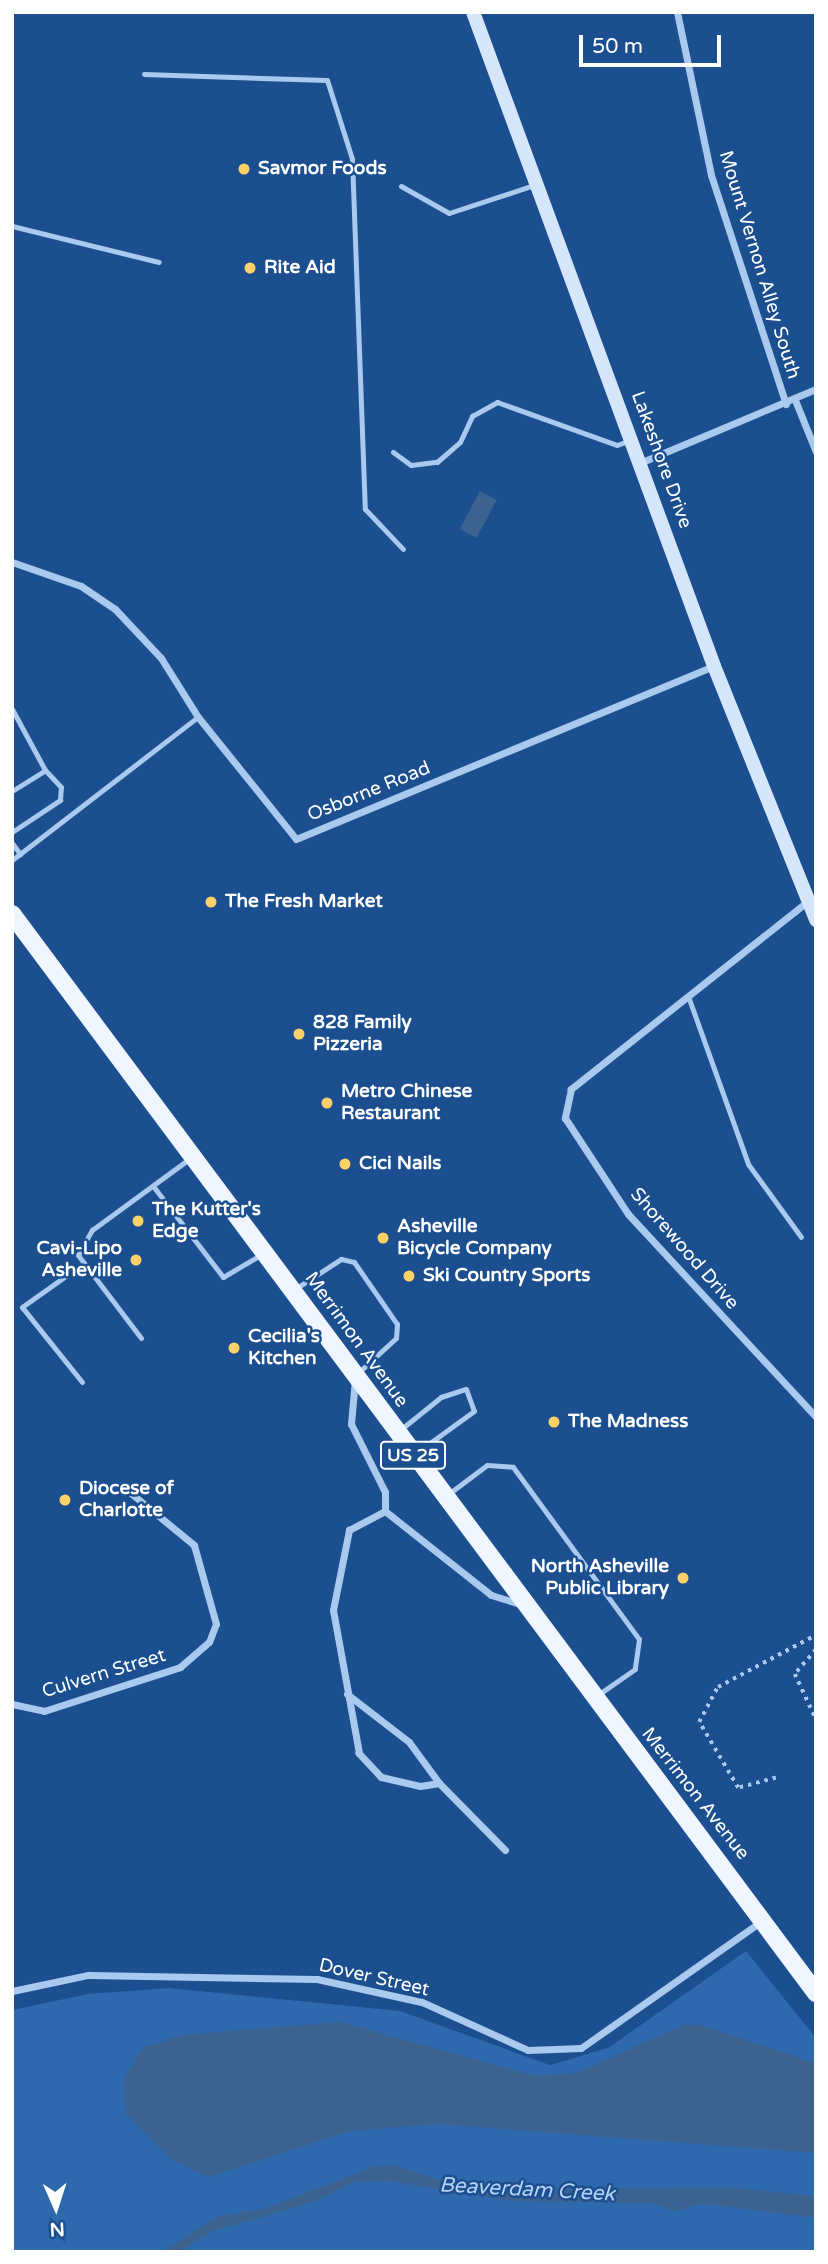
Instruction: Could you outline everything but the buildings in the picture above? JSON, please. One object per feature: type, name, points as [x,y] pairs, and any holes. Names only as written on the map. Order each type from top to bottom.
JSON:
[{"type":"main road","name":"Merrimon Avenue","points":[[12,914],[194,1155],[522,1604],[765,1919],[816,1993]]},
{"type":"street","name":"Mount Vernon Alley South","points":[[677,12],[715,186],[786,404]]},
{"type":"street","name":"Lakeshore Drive","points":[[478,16],[642,461],[714,666],[816,920]]},
{"type":"street","points":[[642,461],[786,404],[816,389]]},
{"type":"street","points":[[795,400],[816,452]]},
{"type":"street","name":"Osborne Road","points":[[12,562],[81,586],[115,609],[161,658],[198,717],[296,839],[714,666]]},
{"type":"street","name":"Shorewood Drive","points":[[807,901],[571,1090],[565,1118],[628,1214],[816,1418]]},
{"type":"street","points":[[355,1375],[351,1424],[385,1492],[385,1511]]},
{"type":"street","name":"Culvern Street","points":[[12,1704],[44,1711],[180,1667],[209,1642],[216,1624],[209,1580],[194,1545],[121,1485]]},
{"type":"street","points":[[385,1511],[491,1595],[522,1604]]},
{"type":"street","points":[[385,1511],[349,1530],[333,1610],[347,1693],[359,1753],[381,1777],[420,1786],[439,1783]]},
{"type":"street","points":[[347,1693],[409,1742],[439,1783],[505,1850]]},
{"type":"street","name":"Dover Street","points":[[12,1991],[88,1975],[317,1979],[422,2002],[528,2050],[581,2048],[765,1919]]},
{"type":"lane","points":[[144,75],[327,80],[352,159],[365,509],[403,549]]},
{"type":"lane","points":[[401,186],[449,213],[540,183]]},
{"type":"lane","points":[[12,226],[159,262]]},
{"type":"lane","points":[[393,452],[411,464],[437,461],[460,442],[472,416],[497,402],[617,444],[634,440]]},
{"type":"lane","points":[[12,709],[45,771],[61,787],[60,800],[12,832]]},
{"type":"lane","points":[[12,860],[198,717]]},
{"type":"lane","points":[[12,791],[45,771]]},
{"type":"lane","points":[[12,843],[20,854]]},
{"type":"lane","points":[[688,996],[748,1164],[801,1237]]},
{"type":"lane","points":[[141,1338],[78,1255],[92,1230],[194,1155]]},
{"type":"lane","points":[[153,1186],[223,1277],[265,1252]]},
{"type":"lane","points":[[293,1290],[341,1259],[354,1262],[397,1324],[396,1338],[355,1375]]},
{"type":"lane","points":[[82,1382],[22,1307],[84,1263]]},
{"type":"lane","points":[[397,1432],[441,1397],[466,1389],[474,1411],[413,1455]]},
{"type":"lane","points":[[444,1498],[487,1465],[513,1468],[639,1639],[635,1669],[593,1697]]},
{"type":"path","points":[[776,1778],[738,1788],[699,1721],[718,1687],[816,1635]]},
{"type":"path","points":[[816,1650],[795,1674],[816,1720]]},
{"type":"shaded area","points":[[746,1951],[816,2038],[816,2252],[12,2252],[12,2010],[88,1994],[169,1988],[400,2011],[550,2065],[608,2048]]},
{"type":"water","points":[[480,491],[497,500],[477,538],[460,529]]},
{"type":"water","points":[[340,2022],[535,2076],[577,2073],[686,2024],[703,2026],[815,2063],[816,2153],[438,2124],[349,2131],[209,2177],[173,2160],[126,2114],[123,2080],[143,2048],[182,2035]]},
{"type":"water","points":[[394,2165],[439,2180],[548,2189],[735,2188],[816,2196],[816,2218],[708,2204],[512,2201],[390,2181],[354,2182],[317,2201],[213,2231],[178,2252],[162,2252],[217,2217],[264,2209],[373,2167]]},
{"type":"waterway","name":"Beaverdam Creek","points":[[656,2201],[674,2208],[693,2203]]},
{"type":"place","name":"Savmor Foods","points":[[244,169]]},
{"type":"place","name":"Rite Aid","points":[[250,268]]},
{"type":"place","name":"The Fresh Market","points":[[211,902]]},
{"type":"place","name":"828 Family Pizzeria","points":[[299,1034]]},
{"type":"place","name":"Metro Chinese Restaurant","points":[[327,1103]]},
{"type":"place","name":"Cici Nails","points":[[345,1164]]},
{"type":"place","name":"The Kutter's Edge","points":[[138,1221]]},
{"type":"place","name":"Asheville Bicycle Company","points":[[383,1238]]},
{"type":"place","name":"Cavi-Lipo Asheville","points":[[136,1260]]},
{"type":"place","name":"Ski Country Sports","points":[[409,1276]]},
{"type":"place","name":"Cecilia's Kitchen","points":[[234,1348]]},
{"type":"place","name":"The Madness","points":[[554,1422]]},
{"type":"place","name":"Diocese of Charlotte","points":[[65,1500]]},
{"type":"place","name":"North Asheville Public Library","points":[[683,1578]]}]
